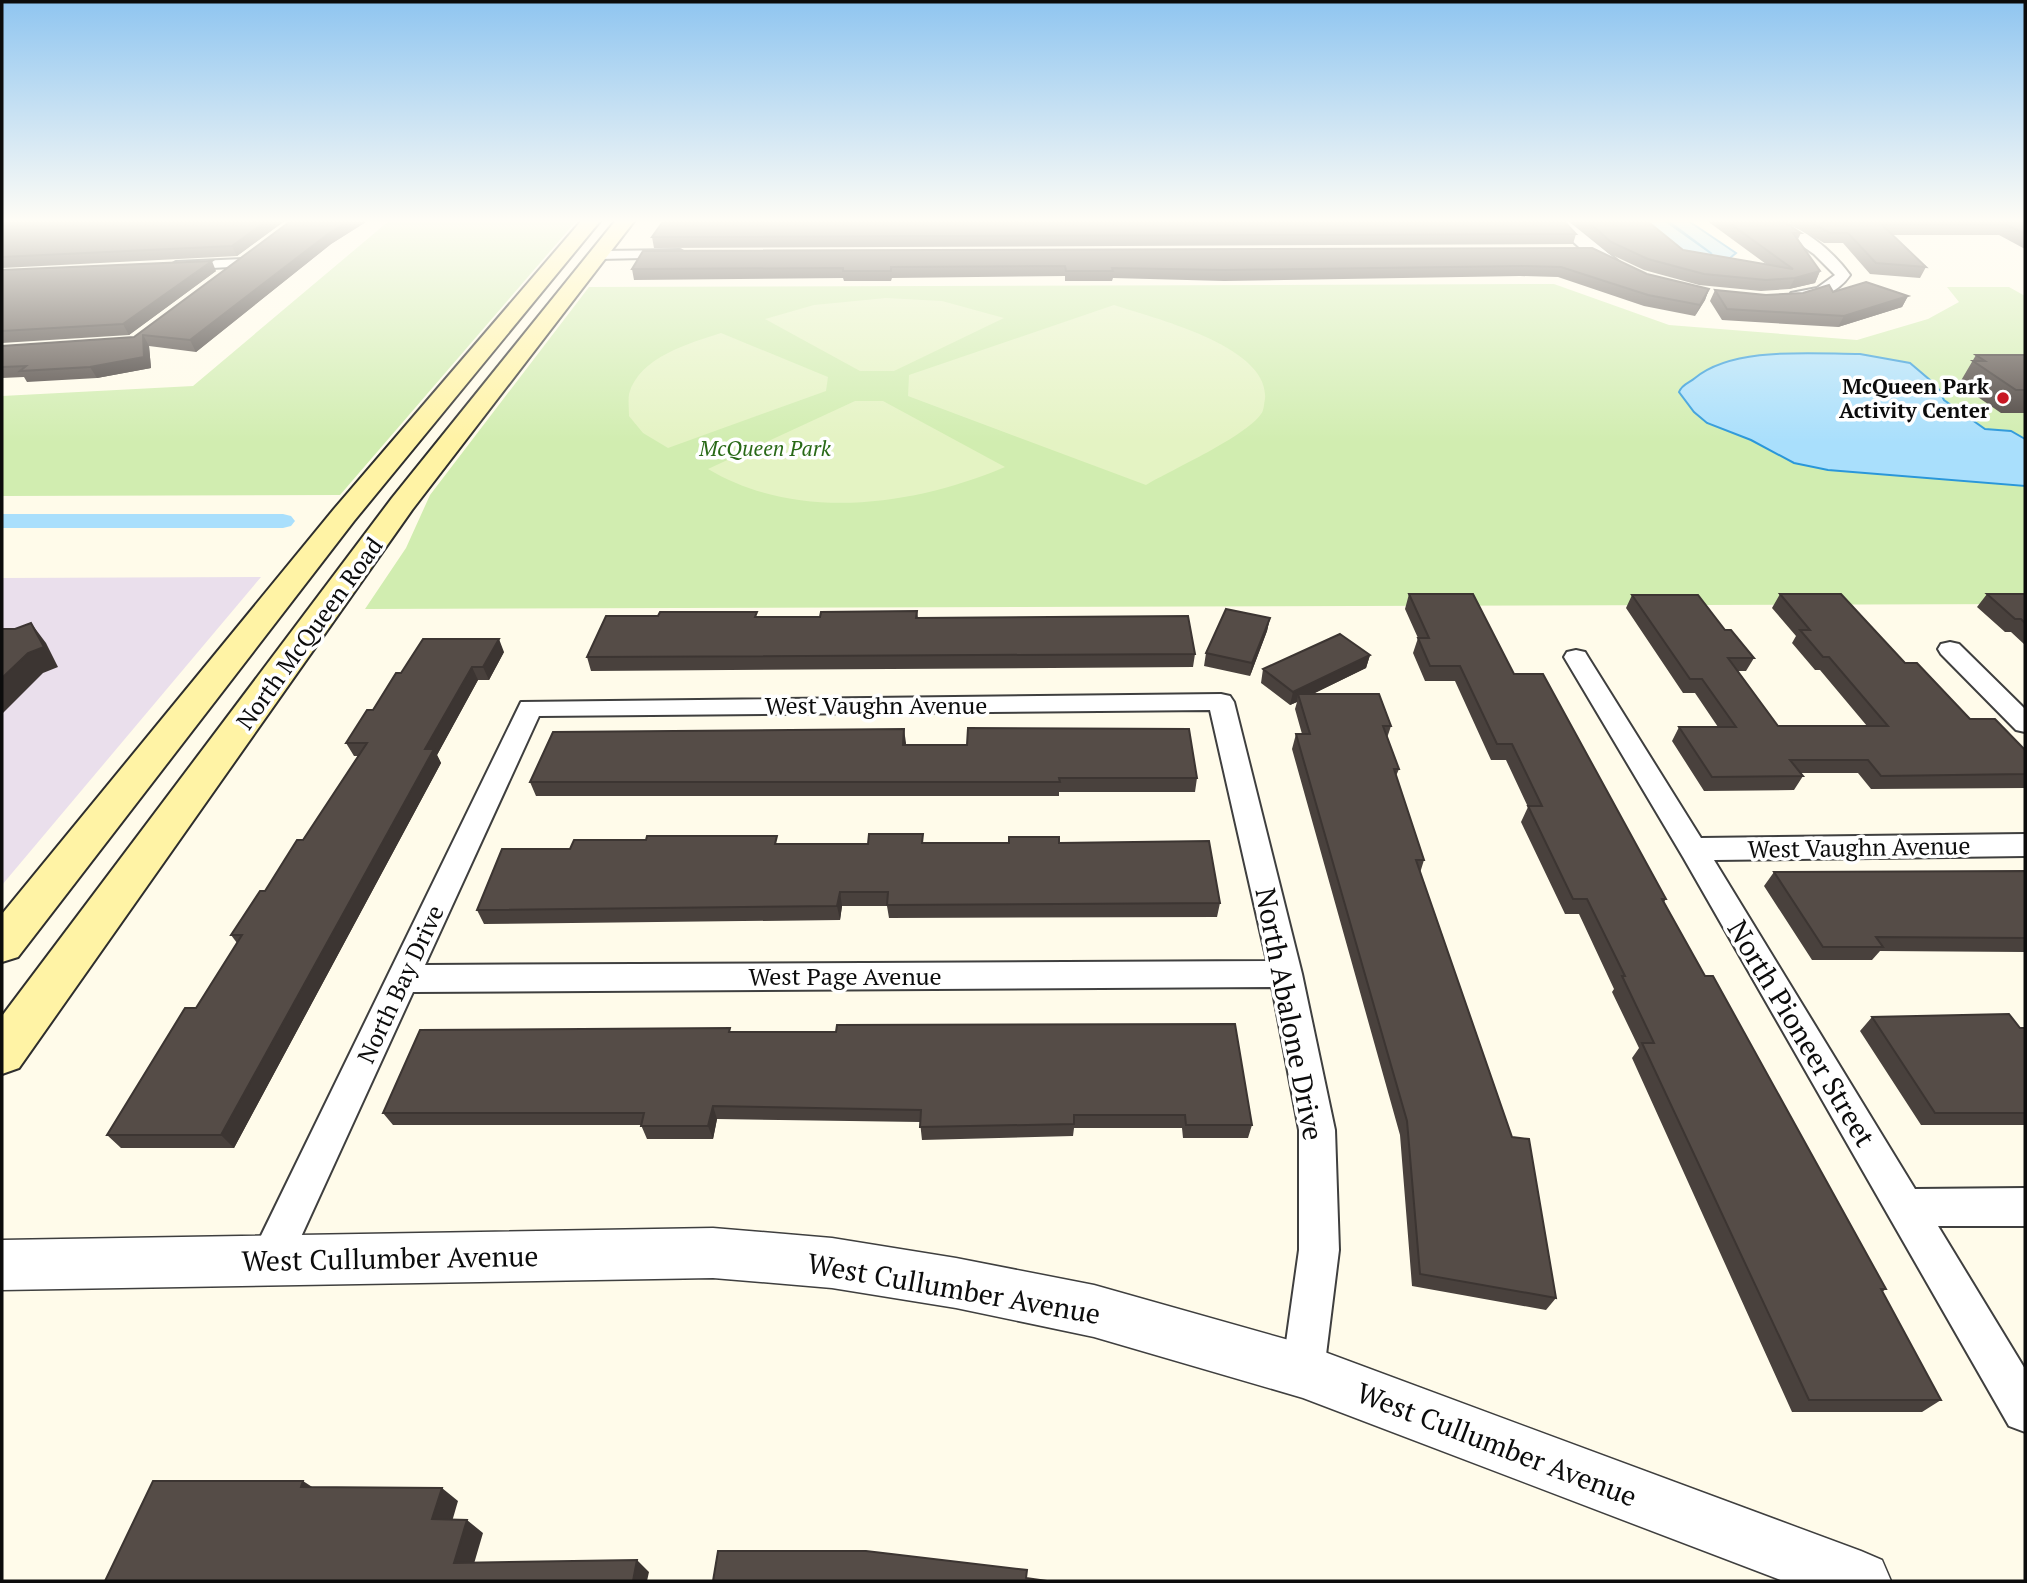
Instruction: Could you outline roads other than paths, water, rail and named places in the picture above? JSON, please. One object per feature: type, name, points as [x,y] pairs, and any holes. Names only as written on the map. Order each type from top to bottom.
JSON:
[{"type":"main road","name":"North McQueen Road","points":[[2,945],[344,515],[531,294]]},
{"type":"main road","name":"North McQueen Road","points":[[2,1053],[93,932],[394,515],[570,294]]},
{"type":"main road","points":[[517,311],[557,311]]},
{"type":"main road","points":[[344,515],[394,515]]},
{"type":"street","points":[[1780,297],[1800,294]]},
{"type":"street","points":[[1950,649],[2025,724]]},
{"type":"street","name":"North Pioneer Street","points":[[1576,657],[1693,849],[2025,1410]]},
{"type":"street","name":"West Vaughn Avenue","points":[[530,708],[1221,702]]},
{"type":"street","name":"North Abalone Drive","points":[[1221,702],[1286,974],[1317,1130],[1319,1250],[1303,1371]]},
{"type":"street","name":"North Bay Drive","points":[[270,1260],[530,708]]},
{"type":"street","name":"West Vaughn Avenue","points":[[1693,849],[2025,845]]},
{"type":"street","name":"West Page Avenue","points":[[403,978],[1286,974]]},
{"type":"street","points":[[1906,1208],[2025,1208]]},
{"type":"street","name":"West Cullumber Avenue","points":[[2,1265],[713,1253],[832,1263],[1094,1311],[1303,1371],[1861,1581]]},
{"type":"water","points":[[1797,353],[1860,354],[1910,363],[1937,386],[1944,400],[1985,429],[2011,431],[2025,439],[2025,486],[1828,470],[1794,463],[1751,440],[1707,423],[1694,412],[1679,392],[1684,385],[1711,368],[1751,356]]},
{"type":"waterway","points":[[2,521],[283,521]]},
{"type":"place","name":"McQueen Park Activity Center","points":[[2003,398]]},
{"type":"park label","name":"McQueen Park","points":[[765,448]]}]
